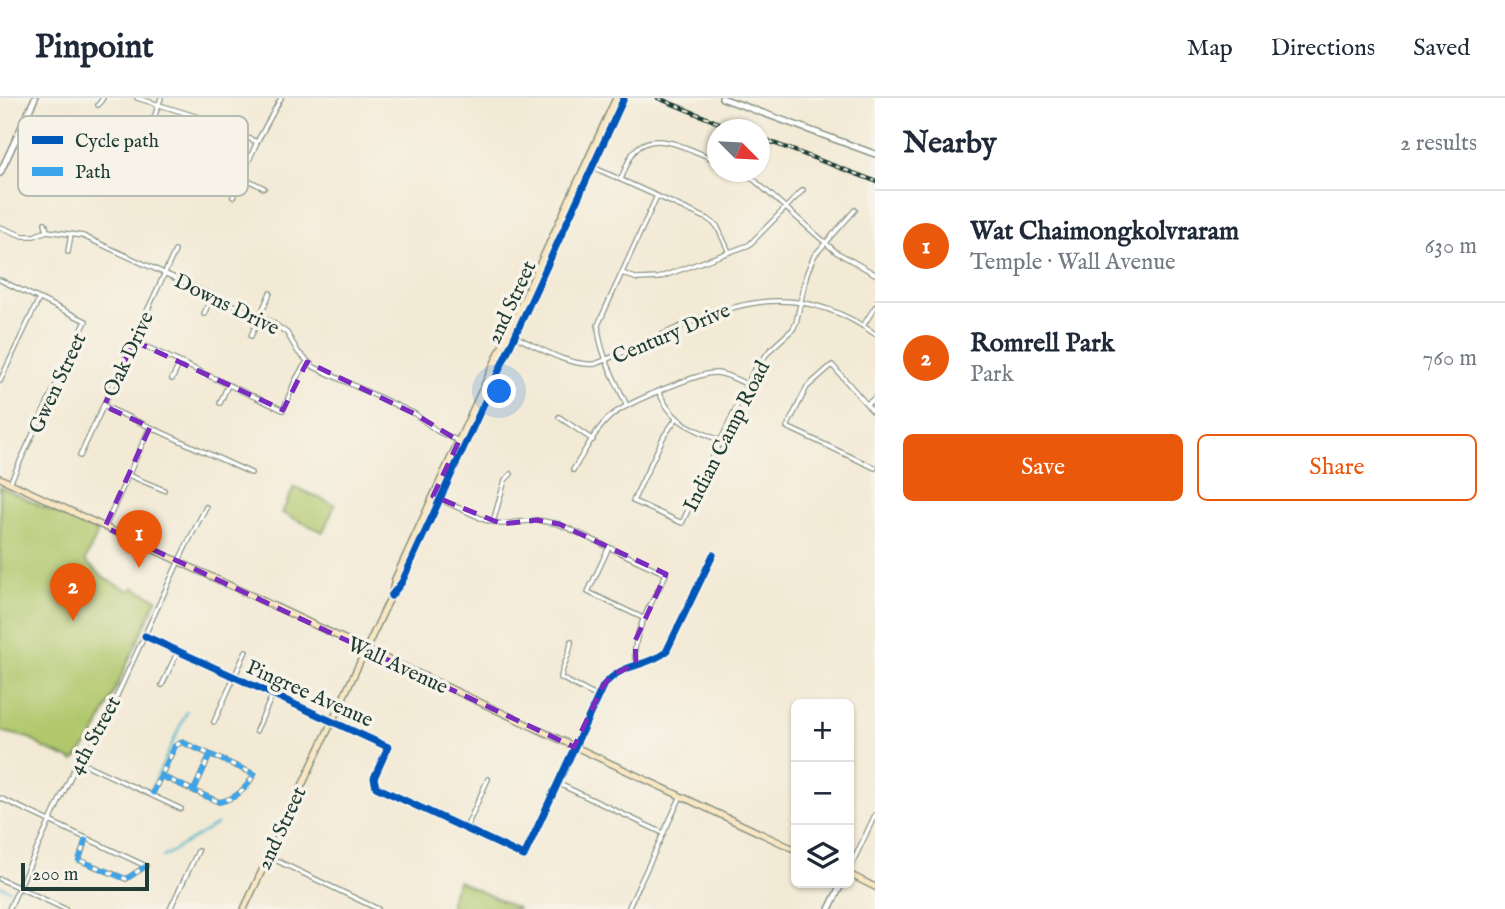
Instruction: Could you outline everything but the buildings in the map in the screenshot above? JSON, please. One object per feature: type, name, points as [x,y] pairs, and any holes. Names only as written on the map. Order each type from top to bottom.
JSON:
[{"type":"main road","name":"2nd Street","points":[[244,909],[391,596],[395,579],[462,442],[589,165],[616,98]]},
{"type":"main road","name":"2nd Street","points":[[589,165],[624,98]]},
{"type":"main road","name":"Wall Avenue","points":[[0,478],[791,848]]},
{"type":"main road","points":[[854,875],[875,887]]},
{"type":"street","points":[[27,116],[35,98]]},
{"type":"street","points":[[99,105],[103,98]]},
{"type":"street","points":[[137,98],[195,116]]},
{"type":"street","points":[[154,116],[161,98]]},
{"type":"street","points":[[248,163],[281,98]]},
{"type":"street","points":[[722,98],[875,154]]},
{"type":"street","points":[[0,173],[18,134]]},
{"type":"street","points":[[248,138],[257,142]]},
{"type":"street","points":[[621,179],[634,151],[651,141],[667,142],[707,157]]},
{"type":"street","points":[[589,165],[699,215],[717,226],[729,252]]},
{"type":"street","points":[[248,180],[264,188]]},
{"type":"street","points":[[757,182],[843,258],[875,274]]},
{"type":"street","points":[[621,272],[638,279],[658,278],[755,241],[803,190]]},
{"type":"street","points":[[627,406],[598,338],[598,325],[657,196]]},
{"type":"street","name":"Indian Camp Road","points":[[676,419],[664,436],[633,501],[682,523],[761,360],[793,329],[799,316],[809,265],[824,242],[855,210]]},
{"type":"street","points":[[45,223],[47,231]]},
{"type":"street","name":"Downs Drive","points":[[0,227],[23,236],[34,236],[47,231],[83,236],[274,323],[287,333],[307,362],[415,414],[438,431],[462,442]]},
{"type":"street","points":[[68,251],[71,234]]},
{"type":"street","name":"Oak Drive","points":[[80,456],[176,251]]},
{"type":"street","points":[[0,281],[39,299],[0,381]]},
{"type":"street","points":[[251,336],[270,293]]},
{"type":"street","points":[[204,314],[212,295]]},
{"type":"street","name":"Gwen Street","points":[[10,483],[86,321],[39,299]]},
{"type":"street","name":"Century Drive","points":[[511,335],[571,362],[596,364],[722,309],[754,302],[801,303],[838,313],[875,334]]},
{"type":"street","points":[[863,326],[875,307]]},
{"type":"street","points":[[134,341],[283,410],[291,393],[291,386],[307,362]]},
{"type":"street","points":[[172,379],[180,363]]},
{"type":"street","points":[[875,414],[832,365],[807,387],[787,427],[875,468]]},
{"type":"street","points":[[573,471],[611,416],[627,406],[694,376],[710,373],[725,375],[747,385]]},
{"type":"street","points":[[220,403],[228,385]]},
{"type":"street","points":[[659,392],[676,419],[721,441]]},
{"type":"street","points":[[867,404],[875,398]]},
{"type":"street","points":[[104,406],[251,473]]},
{"type":"street","points":[[559,417],[593,440]]},
{"type":"street","points":[[105,527],[150,427]]},
{"type":"street","points":[[493,522],[505,480],[511,474]]},
{"type":"street","points":[[128,475],[164,490]]},
{"type":"street","points":[[436,498],[502,524],[525,520],[548,521],[666,574],[635,641],[636,664]]},
{"type":"street","name":"4th Street","points":[[9,909],[78,761],[96,741],[178,561],[206,507]]},
{"type":"street","points":[[609,547],[588,592],[645,619]]},
{"type":"street","points":[[663,833],[557,783],[598,697],[612,675],[659,657],[671,645],[713,555]]},
{"type":"street","name":"Pingree Avenue","points":[[145,636],[388,747],[374,779],[376,787],[524,856],[557,783]]},
{"type":"street","points":[[571,641],[571,650],[561,678],[598,697]]},
{"type":"street","points":[[162,685],[178,651]]},
{"type":"street","points":[[214,722],[246,651]]},
{"type":"street","points":[[256,731],[272,696]]},
{"type":"street","points":[[152,795],[175,746],[182,742],[254,774],[247,788],[227,801],[219,802],[161,776]]},
{"type":"street","points":[[194,790],[210,755]]},
{"type":"street","points":[[78,761],[181,808]]},
{"type":"street","points":[[466,828],[488,779]]},
{"type":"street","points":[[628,909],[681,796]]},
{"type":"street","points":[[0,798],[51,822],[86,838],[146,866],[126,879],[79,860],[86,838]]},
{"type":"street","points":[[854,861],[875,815]]},
{"type":"street","points":[[170,909],[198,852]]},
{"type":"street","points":[[267,856],[378,909]]},
{"type":"street","points":[[0,878],[65,909]]},
{"type":"street","points":[[829,909],[840,888]]},
{"type":"highlighted area","points":[[134,341],[283,410],[307,362],[415,414],[459,441],[433,496],[502,524],[537,520],[559,524],[666,574],[635,641],[636,664],[612,675],[603,686],[574,747],[105,527],[150,427],[104,406]]},
{"type":"green space","points":[[0,487],[98,532],[85,561],[107,580],[130,591],[133,587],[157,599],[94,736],[74,761],[29,738],[0,731]]},
{"type":"green space","points":[[294,487],[335,505],[323,532],[282,513]]},
{"type":"green space","points":[[458,881],[519,909],[451,909],[451,898]]},
{"type":"waterway","points":[[151,790],[187,711]]},
{"type":"waterway","points":[[163,857],[217,824]]},
{"type":"waterway","points":[[0,886],[10,890]]},
{"type":"railway","points":[[658,98],[709,119]]},
{"type":"railway","points":[[770,142],[875,181]]},
{"type":"marked path","points":[[152,795],[175,746],[182,742],[254,774],[240,792],[219,802],[161,776]]},
{"type":"marked path","points":[[194,790],[210,755]]},
{"type":"marked path","points":[[86,838],[79,860],[126,879],[146,866]]},
{"type":"cycle path","points":[[391,596],[402,582],[624,98]]},
{"type":"cycle path","points":[[145,636],[388,747],[374,778],[376,787],[524,856],[603,686],[618,673],[666,652],[713,555]]},
{"type":"place","name":"Wat Chaimongkolvraram","points":[[139,568]]},
{"type":"place","name":"Romrell Park","points":[[73,621]]}]
